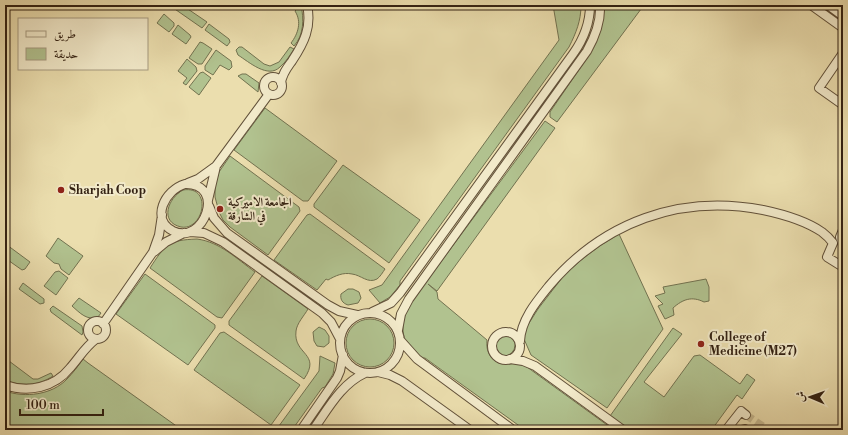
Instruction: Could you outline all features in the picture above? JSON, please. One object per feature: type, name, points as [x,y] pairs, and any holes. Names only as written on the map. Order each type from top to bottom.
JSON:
[{"type":"street","points":[[284,72],[265,83],[264,88],[269,94],[274,95],[279,93],[282,88],[281,83],[284,72],[299,51],[306,37],[309,24],[307,5]]},
{"type":"street","points":[[185,184],[190,184],[204,191],[214,218],[227,233],[328,305],[339,311],[357,315],[372,312],[391,303],[400,293],[573,54],[581,42],[587,28],[590,5]]},
{"type":"street","points":[[313,430],[341,390],[352,380],[365,373],[377,372],[386,369],[395,360],[400,349],[398,330],[401,314],[409,299],[588,51],[599,19],[600,5]]},
{"type":"street","points":[[811,5],[843,28]]},
{"type":"street","points":[[828,5],[843,16]]},
{"type":"street","points":[[843,53],[819,88],[843,105]]},
{"type":"street","points":[[274,78],[279,79],[281,83]]},
{"type":"street","points":[[103,324],[153,252],[159,235],[162,205],[168,195],[176,188],[198,179],[216,166],[269,94]]},
{"type":"street","points":[[153,252],[166,242],[195,229],[204,220],[216,166]]},
{"type":"street","points":[[510,359],[518,354],[522,328],[528,316],[554,280],[588,249],[613,232],[641,218],[656,213],[704,205],[737,206],[789,217],[822,232],[833,243],[827,257],[843,267]]},
{"type":"street","points":[[162,214],[163,220],[172,230],[204,234],[223,242],[322,313],[331,322],[340,339]]},
{"type":"street","points":[[843,230],[840,237],[843,245]]},
{"type":"street","points":[[322,313],[328,305]]},
{"type":"street","points":[[372,312],[389,319],[398,330]]},
{"type":"street","points":[[357,315],[345,326],[340,339],[340,347],[343,355],[352,367],[365,373]]},
{"type":"street","points":[[528,316],[517,325],[500,332],[494,339],[492,348],[494,352],[500,359],[523,361],[534,366],[623,430]]},
{"type":"street","points":[[5,385],[13,388],[29,389],[51,383],[69,369],[86,347],[105,334],[105,327],[98,321],[93,322],[90,326],[86,347]]},
{"type":"street","points":[[505,331],[511,332],[516,336],[526,356],[534,366]]},
{"type":"street","points":[[89,334],[96,339]]},
{"type":"street","points":[[400,340],[417,359],[513,430]]},
{"type":"street","points":[[301,430],[337,378],[343,355]]},
{"type":"street","points":[[377,372],[390,375],[402,381],[470,430]]},
{"type":"street","points":[[726,430],[741,411],[746,415]]},
{"type":"green space","points":[[169,5],[182,5],[207,22],[202,28]]},
{"type":"green space","points":[[292,5],[301,5],[303,16],[300,37],[294,46],[291,43],[296,36],[299,24],[295,11],[297,9]]},
{"type":"green space","points":[[553,5],[581,5],[578,27],[569,47],[400,281],[400,285],[390,297],[380,303],[369,290],[382,285],[559,40]]},
{"type":"green space","points":[[602,5],[644,5],[557,122],[550,117],[550,112],[587,58]]},
{"type":"green space","points":[[164,14],[174,23],[174,26],[169,32],[157,23]]},
{"type":"green space","points":[[209,24],[229,39],[230,42],[227,46],[205,30]]},
{"type":"green space","points":[[178,25],[191,37],[186,44],[172,34]]},
{"type":"green space","points":[[200,42],[212,49],[202,64],[198,64],[189,58]]},
{"type":"green space","points":[[239,47],[242,47],[264,64],[270,66],[279,62],[290,47],[294,49],[282,65],[275,70],[270,71],[253,65],[238,55],[236,50]]},
{"type":"green space","points":[[216,50],[231,61],[232,67],[229,70],[220,65],[213,75],[205,70],[205,66]]},
{"type":"green space","points":[[187,59],[196,67],[197,71],[186,85],[183,83],[187,78],[178,71]]},
{"type":"green space","points":[[203,72],[211,78],[199,95],[189,87],[200,73]]},
{"type":"green space","points":[[246,74],[259,83],[258,92],[238,76]]},
{"type":"green space","points":[[265,108],[337,161],[308,201],[303,201],[234,150]]},
{"type":"green space","points":[[545,121],[555,128],[437,291],[428,284],[437,292],[438,299],[487,340],[488,352],[494,360],[503,363],[515,360],[527,367],[614,430],[525,430],[425,358],[421,358],[409,347],[404,337],[403,326],[409,305]]},
{"type":"green space","points":[[230,156],[299,207],[300,211],[268,255],[230,227],[223,220],[219,212],[215,197],[215,185],[219,172]]},
{"type":"green space","points":[[343,165],[420,220],[389,263],[314,207],[314,204]]},
{"type":"green space","points":[[183,190],[192,190],[199,194],[202,201],[202,208],[200,216],[195,222],[189,226],[181,227],[174,224],[170,220],[168,210],[173,198]]},
{"type":"green space","points":[[310,214],[385,269],[379,277],[371,280],[355,275],[342,274],[328,280],[326,279],[317,290],[274,260],[307,215]]},
{"type":"green space","points":[[619,234],[663,329],[607,408],[531,355],[524,339],[524,331],[538,309],[565,274],[601,245]]},
{"type":"green space","points":[[58,238],[83,256],[69,275],[61,269],[59,264],[54,263],[46,256]]},
{"type":"green space","points":[[197,239],[221,247],[255,272],[222,318],[217,317],[150,268],[168,245],[180,241]]},
{"type":"green space","points":[[7,245],[30,262],[25,269],[22,270],[5,258],[5,247]]},
{"type":"green space","points":[[59,271],[68,278],[56,295],[44,286],[55,272]]},
{"type":"green space","points":[[145,274],[215,325],[215,328],[188,365],[116,314]]},
{"type":"green space","points":[[262,276],[308,309],[299,322],[296,331],[296,339],[309,359],[310,364],[309,370],[304,379],[229,325],[229,321]]},
{"type":"green space","points":[[706,279],[709,287],[709,301],[704,302],[696,299],[688,299],[680,302],[673,308],[674,315],[665,319],[658,306],[663,304],[655,296],[665,293],[663,287]]},
{"type":"green space","points":[[23,283],[44,299],[44,303],[40,304],[19,289]]},
{"type":"green space","points":[[348,289],[353,289],[359,292],[361,298],[358,303],[348,305],[342,301],[341,294]]},
{"type":"green space","points":[[79,298],[101,313],[98,317],[87,317],[72,306]]},
{"type":"green space","points":[[53,306],[82,326],[82,335],[51,312],[50,309]]},
{"type":"green space","points":[[365,319],[375,319],[384,323],[390,329],[393,334],[393,352],[384,363],[375,367],[365,367],[356,363],[350,357],[346,348],[346,338],[350,329],[356,323]]},
{"type":"green space","points":[[319,327],[325,330],[329,336],[329,343],[324,347],[317,346],[314,341],[313,332]]},
{"type":"green space","points":[[673,328],[682,334],[644,382],[664,397],[694,356],[700,355],[740,384],[747,374],[755,380],[742,399],[737,395],[713,428],[714,430],[629,430],[610,416]]},
{"type":"green space","points":[[224,332],[300,385],[271,425],[194,370],[220,333]]},
{"type":"green space","points":[[504,334],[512,337],[515,345],[512,353],[504,356],[496,353],[493,345],[496,337]]},
{"type":"green space","points":[[320,356],[335,363],[333,374],[325,387],[322,388],[292,430],[276,430],[319,371]]},
{"type":"green space","points":[[5,358],[33,379],[38,379],[51,373],[53,376],[30,384],[17,384],[5,380]]},
{"type":"green space","points":[[83,359],[182,430],[5,430],[5,391],[21,394],[38,394],[54,389],[67,379]]},
{"type":"tunnel","points":[[746,415],[768,430]]},
{"type":"tunnel","points":[[745,429],[762,430]]},
{"type":"place","name":"Sharjah Coop","points":[[61,190]]},
{"type":"place","name":"الجامعة الاميركية في الشارقة","points":[[220,209]]},
{"type":"place","name":"College of Medicine (M27)","points":[[701,344]]}]
